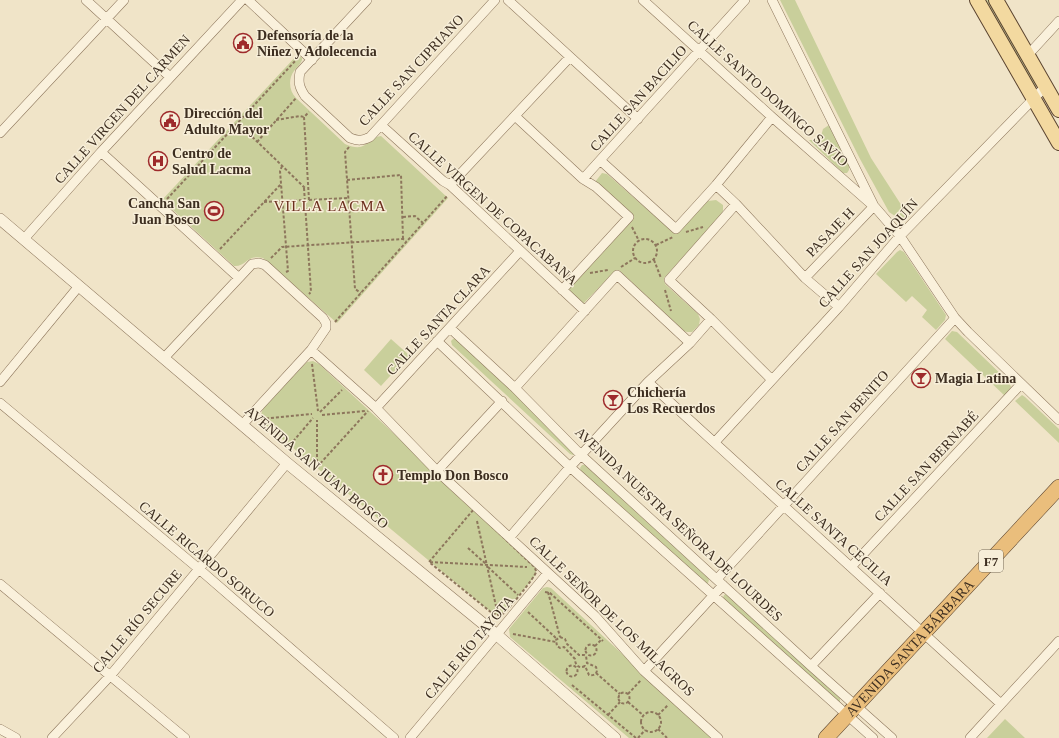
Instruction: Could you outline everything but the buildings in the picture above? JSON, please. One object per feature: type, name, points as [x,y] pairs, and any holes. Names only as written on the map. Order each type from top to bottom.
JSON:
[{"type":"highway","name":"AVENIDA SANTA BÁRBARA","points":[[826,738],[1059,488]]},
{"type":"main road","points":[[977,0],[1059,143]]},
{"type":"main road","points":[[996,0],[1059,110]]},
{"type":"street","points":[[86,0],[170,77]]},
{"type":"street","points":[[1,130],[124,0]]},
{"type":"street","name":"CALLE VIRGEN DEL CARMEN","points":[[24,239],[101,152],[242,0]]},
{"type":"street","points":[[248,0],[312,60]]},
{"type":"street","points":[[353,139],[350,138],[302,92],[299,88],[298,81],[300,72],[367,0]]},
{"type":"street","name":"CALLE SAN CIPRIANO","points":[[353,139],[357,141],[370,137],[495,0]]},
{"type":"street","points":[[508,0],[638,119]]},
{"type":"street","name":"CALLE SANTO DOMINGO SAVIO","points":[[643,0],[772,117],[874,206]]},
{"type":"street","name":"CALLE SAN BACILIO","points":[[583,179],[601,161],[745,0]]},
{"type":"street","points":[[772,0],[874,206],[900,236],[955,318],[1059,420]]},
{"type":"street","points":[[1027,56],[1059,21]]},
{"type":"street","points":[[450,184],[570,57]]},
{"type":"street","name":"CALLE SAN JOAQUÍN","points":[[715,442],[839,307],[900,236],[1046,86]]},
{"type":"street","points":[[515,116],[583,179],[596,187],[628,218],[562,290]]},
{"type":"street","points":[[601,161],[679,232],[772,117]]},
{"type":"street","name":"CALLE VIRGEN DE COPACABANA","points":[[381,126],[443,181],[450,184],[586,311]]},
{"type":"street","points":[[101,152],[239,278]]},
{"type":"street","points":[[716,185],[806,278],[839,307]]},
{"type":"street","points":[[736,204],[666,280],[711,319],[772,380]]},
{"type":"street","name":"PASAJE H","points":[[806,278],[874,206]]},
{"type":"street","name":"AVENIDA SAN JUAN BOSCO","points":[[0,219],[287,463],[497,635],[615,738]]},
{"type":"street","name":"CALLE SANTA CLARA","points":[[376,408],[520,251]]},
{"type":"street","points":[[164,358],[252,264],[259,263],[265,265],[323,318],[326,323],[326,328],[311,350],[242,425]]},
{"type":"street","points":[[515,388],[617,276],[690,343]]},
{"type":"street","points":[[0,382],[79,286]]},
{"type":"street","name":"CALLE SAN BENITO","points":[[644,674],[713,596],[720,582],[784,505],[955,318]]},
{"type":"street","points":[[510,537],[570,467],[648,382],[690,343],[711,319]]},
{"type":"street","name":"AVENIDA NUESTRA SEÑORA DE LOURDES","points":[[450,328],[515,388],[581,455],[811,666],[852,710],[873,738]]},
{"type":"street","name":"AVENIDA NUESTRA SEÑORA DE LOURDES","points":[[437,341],[570,467],[713,596],[852,710],[892,738]]},
{"type":"street","name":"CALLE SEÑOR DE LOS MILAGROS","points":[[311,350],[376,408],[437,471],[595,616],[644,674],[718,738]]},
{"type":"street","name":"CALLE SANTA CECILIA","points":[[648,382],[1001,704]]},
{"type":"street","name":"CALLE SAN BERNABÉ","points":[[851,567],[1021,384]]},
{"type":"street","points":[[437,471],[502,401]]},
{"type":"street","name":"CALLE RICARDO SORUCO","points":[[0,403],[199,569],[394,738]]},
{"type":"street","name":"CALLE RÍO SECURE","points":[[52,738],[110,676],[287,463]]},
{"type":"street","name":"CALLE RÍO TAYOTA","points":[[410,738],[548,573]]},
{"type":"street","points":[[0,584],[185,738]]},
{"type":"street","points":[[811,666],[880,593]]},
{"type":"street","points":[[970,738],[1059,641]]},
{"type":"street","points":[[0,729],[16,738]]},
{"type":"path","points":[[160,206],[304,52]]},
{"type":"path","points":[[257,142],[302,92]]},
{"type":"path","points":[[309,200],[304,117],[315,105]]},
{"type":"path","points":[[276,120],[300,116],[304,117]]},
{"type":"path","points":[[238,123],[308,192]]},
{"type":"path","points":[[353,139],[345,152],[355,289],[361,293]]},
{"type":"path","points":[[280,279],[288,270],[280,171],[282,166]]},
{"type":"path","points":[[348,180],[401,175],[404,239],[406,242]]},
{"type":"path","points":[[214,256],[281,184]]},
{"type":"path","points":[[326,328],[333,325],[448,194],[450,184]]},
{"type":"path","points":[[303,300],[311,292],[304,188]]},
{"type":"path","points":[[264,202],[349,198]]},
{"type":"path","points":[[403,217],[415,216],[423,223]]},
{"type":"path","points":[[628,218],[639,241]]},
{"type":"path","points":[[656,245],[679,232],[704,227]]},
{"type":"path","points":[[265,265],[282,247],[404,239]]},
{"type":"path","points":[[648,239],[656,245],[657,253],[654,260],[650,263],[641,263],[635,258],[633,250],[636,243],[639,241],[648,239]]},
{"type":"path","points":[[621,270],[618,269],[635,258]]},
{"type":"path","points":[[654,260],[662,282],[666,280],[670,290]]},
{"type":"path","points":[[584,273],[612,270]]},
{"type":"path","points":[[665,290],[672,314]]},
{"type":"path","points":[[312,362],[320,413]]},
{"type":"path","points":[[320,413],[344,387]]},
{"type":"path","points":[[317,420],[317,467],[368,410],[320,413]]},
{"type":"path","points":[[261,419],[312,414]]},
{"type":"path","points":[[290,445],[313,418]]},
{"type":"path","points":[[429,562],[474,509]]},
{"type":"path","points":[[474,509],[498,616]]},
{"type":"path","points":[[474,509],[534,567],[535,575],[505,612],[498,616]]},
{"type":"path","points":[[468,548],[519,595]]},
{"type":"path","points":[[429,562],[487,566],[534,567]]},
{"type":"path","points":[[429,562],[492,613],[498,616]]},
{"type":"path","points":[[544,592],[548,592],[607,644]]},
{"type":"path","points":[[548,592],[560,637],[565,639],[567,644],[579,655],[592,656],[597,650],[595,646]]},
{"type":"path","points":[[532,607],[528,612],[557,641],[558,647],[564,648],[575,659],[578,672],[576,676],[568,675]]},
{"type":"path","points":[[513,630],[513,634],[517,638]]},
{"type":"path","points":[[513,634],[557,641]]},
{"type":"path","points":[[557,641],[560,637]]},
{"type":"path","points":[[602,640],[595,646],[587,646],[586,651],[588,663],[596,667],[596,673],[620,694]]},
{"type":"path","points":[[565,679],[568,675],[567,670],[569,666],[573,665],[581,667],[585,666],[589,675],[596,673]]},
{"type":"path","points":[[628,702],[628,694],[644,674]]},
{"type":"path","points":[[570,684],[637,738],[645,730]]},
{"type":"path","points":[[620,694],[624,692],[628,694]]},
{"type":"path","points":[[620,694],[618,698],[620,702]]},
{"type":"path","points":[[608,715],[620,702]]},
{"type":"path","points":[[620,702],[628,702],[644,716]]},
{"type":"path","points":[[658,715],[670,702]]},
{"type":"path","points":[[652,713],[658,715],[661,721],[658,729],[652,732],[645,730],[642,722],[644,716],[652,713]]},
{"type":"path","points":[[658,729],[667,738]]},
{"type":"green space","points":[[780,0],[795,0],[871,158],[909,217],[903,219],[898,218],[889,212],[860,159]]},
{"type":"green space","points":[[986,0],[990,0],[1039,85],[1035,87]]},
{"type":"green space","points":[[298,54],[302,60],[292,74],[290,81],[292,92],[296,98],[345,144],[353,147],[363,146],[376,137],[381,136],[448,198],[337,323],[263,258],[253,258],[241,265],[234,266],[162,200]]},
{"type":"green space","points":[[829,125],[849,165],[849,170],[847,173],[843,173],[809,140],[815,140],[821,136],[823,129]]},
{"type":"green space","points":[[602,173],[607,174],[674,233],[708,201],[716,200],[723,205],[722,214],[664,278],[665,284],[698,314],[700,319],[699,325],[692,332],[684,331],[619,270],[615,271],[583,304],[568,289],[628,221],[595,182]]},
{"type":"green space","points":[[900,250],[904,252],[946,315],[945,320],[936,330],[922,317],[927,310],[912,296],[906,302],[876,274]]},
{"type":"green space","points":[[952,331],[957,332],[1009,382],[1011,387],[1005,396],[945,339]]},
{"type":"green space","points":[[456,338],[575,449],[575,454],[570,454],[452,345],[451,341]]},
{"type":"green space","points":[[391,339],[409,355],[381,386],[364,370]]},
{"type":"green space","points":[[313,361],[319,364],[534,564],[536,572],[534,577],[505,612],[498,615],[492,613],[263,423],[261,415],[263,408],[307,362]]},
{"type":"green space","points":[[1022,395],[1059,429],[1059,443],[1015,401]]},
{"type":"green space","points":[[582,465],[585,465],[708,578],[708,583],[703,583],[581,471],[580,468]]},
{"type":"green space","points":[[543,588],[551,588],[713,738],[629,738],[510,637],[509,629]]},
{"type":"green space","points":[[726,594],[840,698],[840,702],[839,703],[723,598]]},
{"type":"green space","points":[[1005,719],[1025,738],[987,738]]},
{"type":"place","name":"Defensoría de la Niñez y Adolecencia","points":[[243,43]]},
{"type":"place","name":"Dirección del Adulto Mayor","points":[[170,121]]},
{"type":"place","name":"Centro de Salud Lacma","points":[[158,161]]},
{"type":"place","name":"Cancha San Juan Bosco","points":[[214,211]]},
{"type":"place","name":"Magia Latina","points":[[921,378]]},
{"type":"place","name":"Chichería Los Recuerdos","points":[[613,400]]},
{"type":"place","name":"Templo Don Bosco","points":[[383,475]]},
{"type":"district","name":"VILLA LACMA","points":[[330,206]]}]
